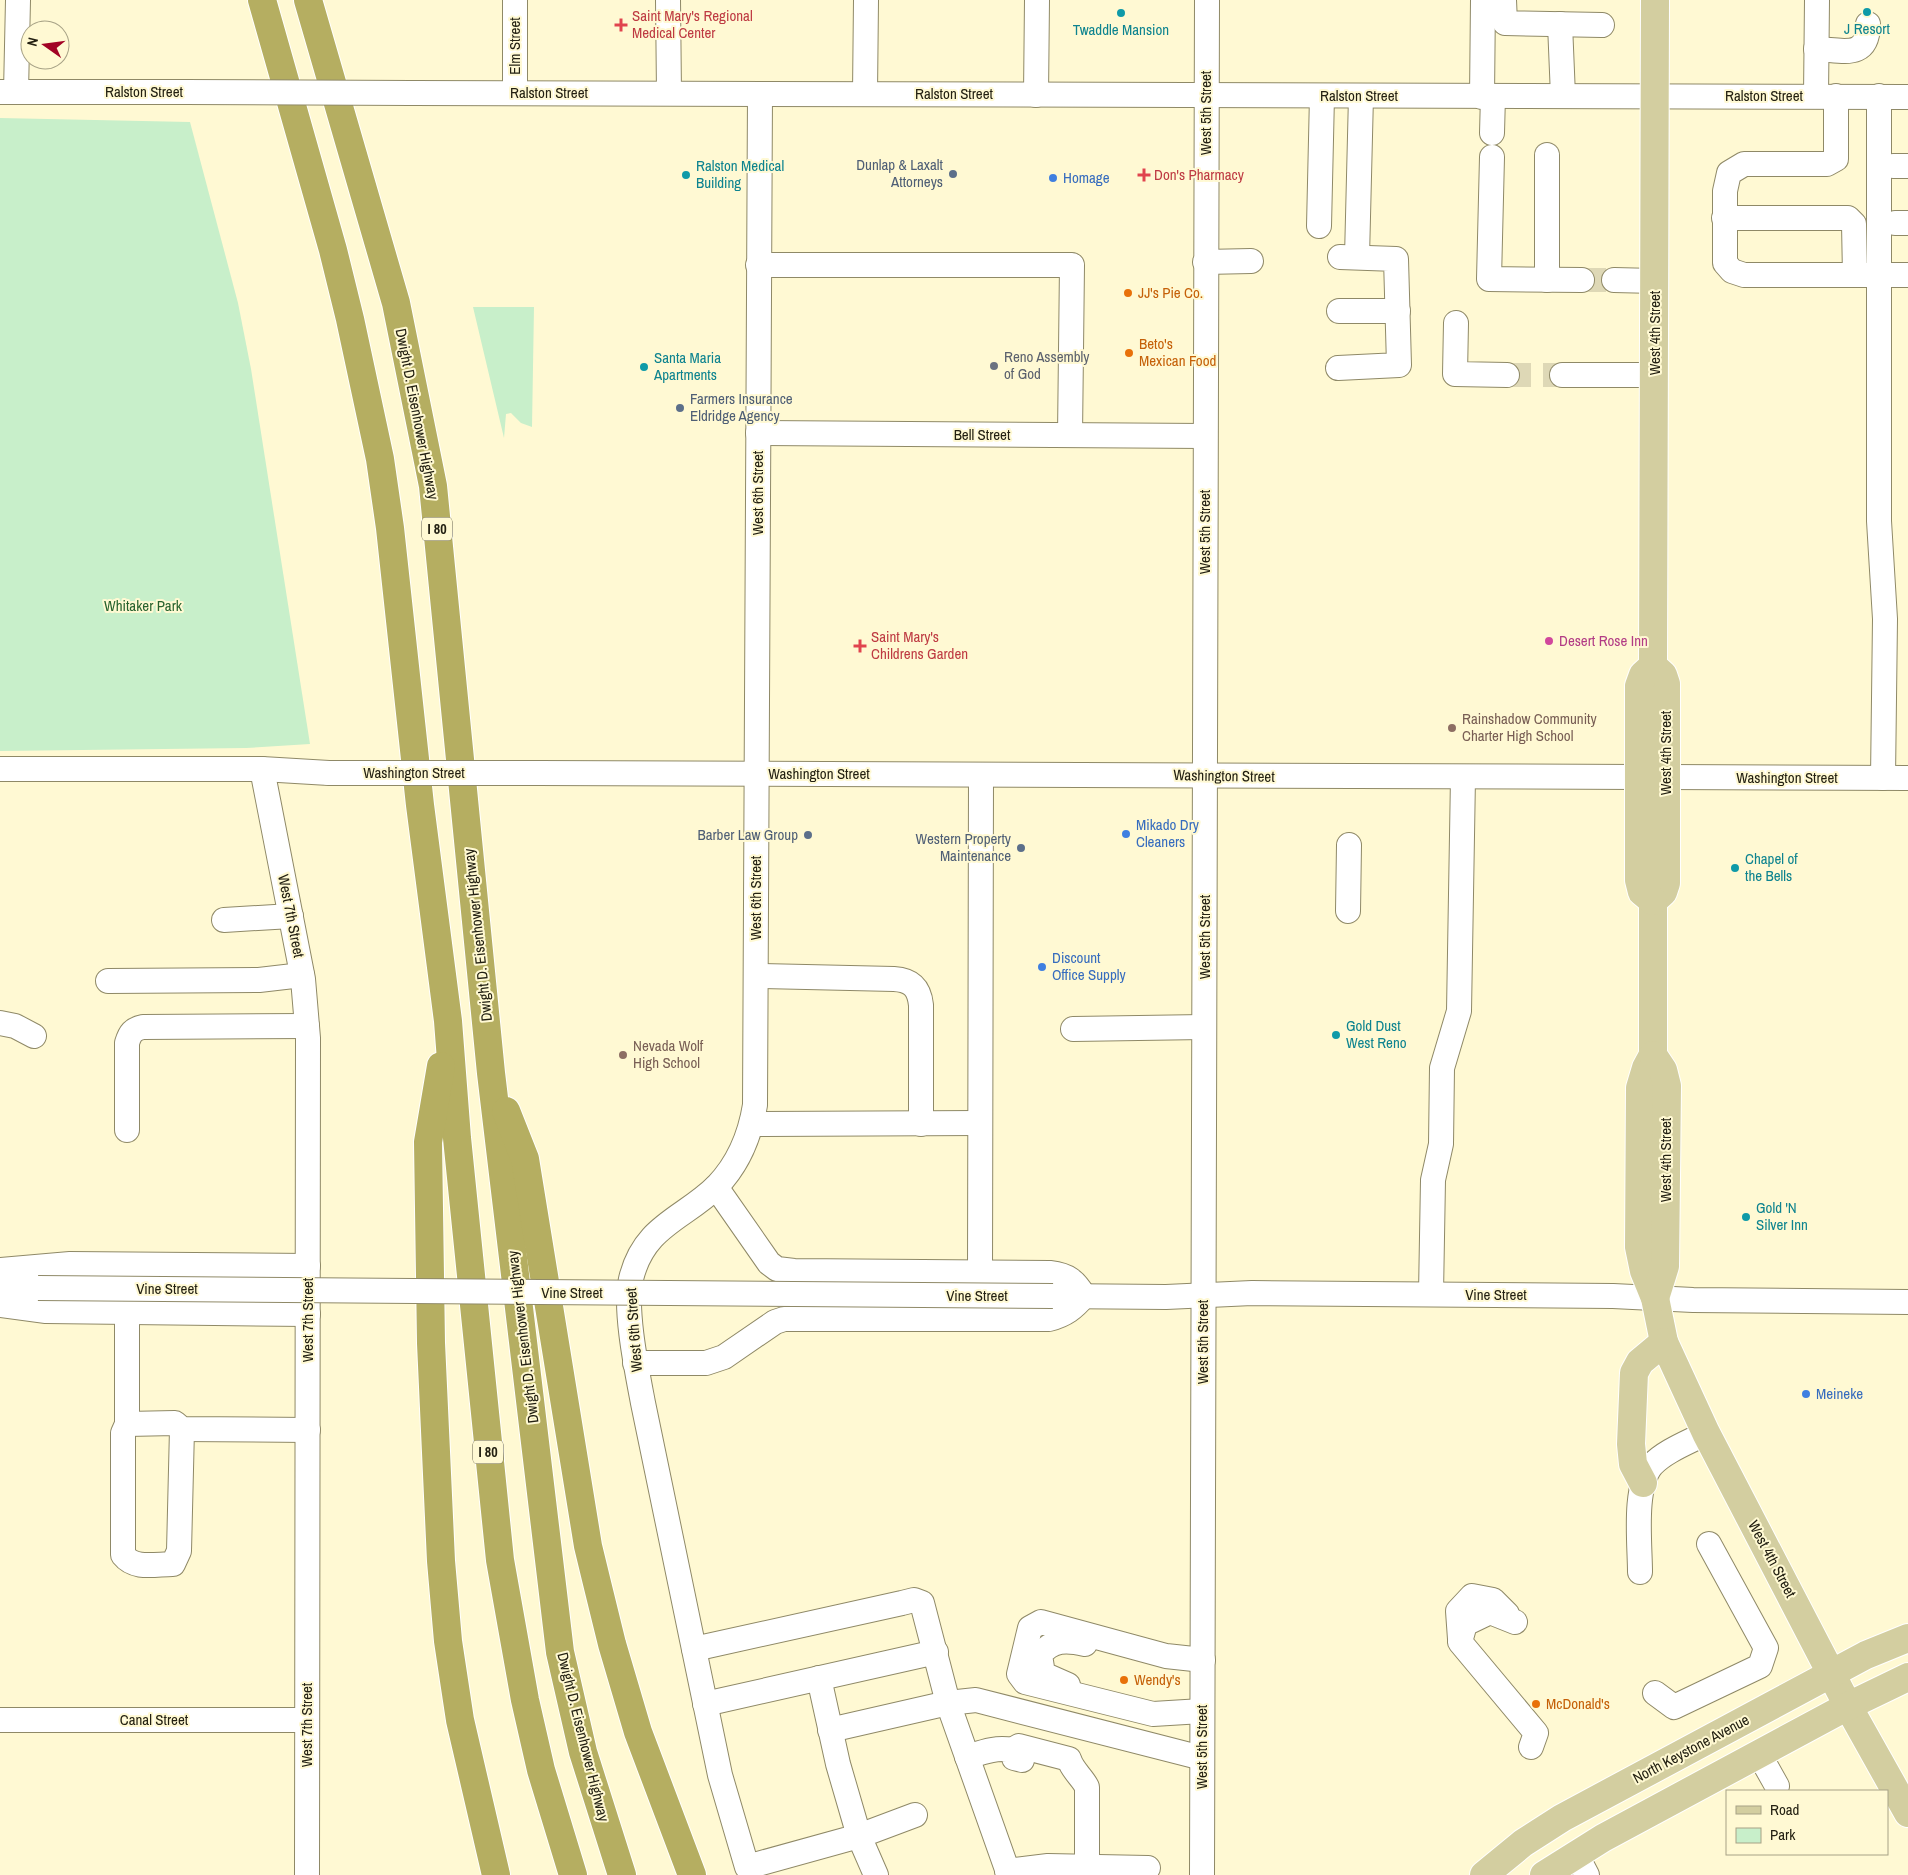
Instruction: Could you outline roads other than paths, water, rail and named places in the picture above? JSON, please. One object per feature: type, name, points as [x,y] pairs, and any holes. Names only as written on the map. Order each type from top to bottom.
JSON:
[{"type":"highway","name":"I 80","points":[[262,0],[335,259],[380,459],[390,528],[420,805],[448,1021],[457,1138],[500,1560],[524,1700],[541,1770],[573,1875]]},
{"type":"highway","name":"Dwight D. Eisenhower Highway","points":[[308,0],[396,303],[432,486],[491,1073],[560,1652],[583,1752],[622,1875]]},
{"type":"highway","points":[[448,1021],[428,1142],[435,1467],[448,1641],[460,1720],[496,1875]]},
{"type":"highway","points":[[491,1073],[525,1159],[588,1546],[612,1644],[638,1732],[692,1875]]},
{"type":"main road","name":"West 4th Street","points":[[1653,901],[1642,892],[1639,880],[1638,777],[1639,686],[1643,675],[1653,666],[1655,0]]},
{"type":"main road","name":"West 4th Street","points":[[1653,666],[1663,675],[1666,684],[1666,883],[1663,892],[1653,901],[1653,1055],[1646,1068],[1640,1088],[1638,1223],[1639,1247],[1644,1270],[1654,1298],[1664,1342],[1706,1433],[1848,1706],[1908,1813]]},
{"type":"main road","points":[[1642,1483],[1633,1464],[1631,1444],[1634,1373],[1640,1362],[1664,1342]]},
{"type":"main road","name":"North Keystone Avenue","points":[[1484,1875],[1523,1843],[1574,1812],[1866,1656],[1908,1638]]},
{"type":"main road","points":[[1544,1875],[1581,1864],[1759,1754],[1848,1706],[1908,1677]]},
{"type":"main road","points":[[1574,1812],[1581,1864]]},
{"type":"street","points":[[8,92],[18,0]]},
{"type":"street","name":"Elm Street","points":[[515,0],[515,93]]},
{"type":"street","points":[[668,0],[669,93]]},
{"type":"street","points":[[865,93],[866,0]]},
{"type":"street","points":[[1036,95],[1037,0]]},
{"type":"street","name":"West 5th Street","points":[[1202,1875],[1207,0]]},
{"type":"street","points":[[1483,0],[1487,96],[1492,132]]},
{"type":"street","points":[[1504,0],[1506,23],[1602,25]]},
{"type":"street","points":[[1817,0],[1816,49],[1836,159],[1827,164],[1744,164],[1729,173],[1725,191],[1725,263],[1732,271],[1744,275],[1908,274]]},
{"type":"street","points":[[1560,24],[1563,96]]},
{"type":"street","points":[[1816,49],[1856,50],[1865,45],[1868,36],[1868,24]]},
{"type":"street","name":"Ralston Street","points":[[8,92],[1908,96]]},
{"type":"street","name":"West 6th Street","points":[[760,94],[756,1090],[752,1124],[742,1150],[716,1187],[664,1226],[644,1249],[636,1264],[629,1293],[635,1362],[705,1704],[720,1775],[747,1867],[859,1836]]},
{"type":"street","points":[[1319,226],[1322,96]]},
{"type":"street","points":[[1338,368],[1399,365],[1396,259],[1349,257],[1362,96]]},
{"type":"street","points":[[1879,96],[1879,552],[1885,618],[1883,778]]},
{"type":"street","points":[[1547,155],[1547,280]]},
{"type":"street","points":[[1492,157],[1489,279],[1582,280]]},
{"type":"street","points":[[1724,218],[1848,218],[1854,224],[1856,275]]},
{"type":"street","points":[[1205,262],[1250,261]]},
{"type":"street","points":[[758,265],[1072,265],[1070,435]]},
{"type":"street","points":[[1614,280],[1655,281]]},
{"type":"street","points":[[1339,311],[1398,311]]},
{"type":"street","points":[[1456,323],[1456,374],[1507,375]]},
{"type":"street","points":[[1562,375],[1654,375]]},
{"type":"street","name":"Bell Street","points":[[758,433],[1205,436]]},
{"type":"street","name":"Washington Street","points":[[0,770],[262,769],[329,773],[1638,777]]},
{"type":"street","name":"West 7th Street","points":[[262,769],[302,975],[308,1026],[307,1875]]},
{"type":"street","points":[[980,1273],[982,775]]},
{"type":"street","points":[[1431,1294],[1433,1180],[1441,1144],[1442,1068],[1459,1011],[1463,777]]},
{"type":"street","name":"Washington Street","points":[[1666,777],[1908,778]]},
{"type":"street","points":[[1348,911],[1349,845]]},
{"type":"street","points":[[224,920],[291,916]]},
{"type":"street","points":[[108,980],[259,980],[302,975]]},
{"type":"street","points":[[757,976],[894,979],[905,980],[914,986],[920,995],[921,1005],[921,1124]]},
{"type":"street","points":[[0,1023],[16,1026],[34,1036]]},
{"type":"street","points":[[127,1130],[127,1043],[130,1033],[135,1029],[308,1026]]},
{"type":"street","points":[[1072,1029],[1204,1027]]},
{"type":"street","points":[[752,1124],[980,1123]]},
{"type":"street","name":"Vine Street","points":[[716,1187],[762,1256],[777,1269],[794,1271],[1065,1275],[1076,1282],[1084,1296]]},
{"type":"street","name":"Vine Street","points":[[0,1270],[70,1264],[308,1266]]},
{"type":"street","name":"Vine Street","points":[[0,1288],[1053,1296],[1204,1296],[1252,1293],[1431,1294],[1908,1302]]},
{"type":"street","name":"Vine Street","points":[[635,1362],[706,1363],[724,1357],[775,1322],[784,1319],[1049,1319],[1062,1315],[1074,1308],[1084,1296]]},
{"type":"street","name":"Vine Street","points":[[0,1305],[46,1311],[308,1314]]},
{"type":"street","points":[[127,1312],[127,1424],[123,1433],[123,1555],[129,1562],[137,1565],[173,1564],[177,1559],[179,1551],[182,1430]]},
{"type":"street","points":[[127,1424],[175,1424],[182,1430],[308,1430]]},
{"type":"street","points":[[1640,1572],[1642,1483],[1653,1464],[1706,1433]]},
{"type":"street","points":[[1655,1693],[1674,1707],[1760,1666],[1766,1648],[1709,1544]]},
{"type":"street","points":[[694,1649],[914,1600],[922,1603],[948,1703],[1008,1873],[1048,1866],[1148,1868]]},
{"type":"street","points":[[1515,1622],[1490,1612],[1465,1624],[1460,1642],[1536,1733],[1531,1748]]},
{"type":"street","points":[[1202,1711],[1168,1713],[1058,1682],[1043,1674],[1040,1656],[1045,1649],[1054,1643],[1067,1640],[1154,1661],[1166,1656],[1203,1660]]},
{"type":"street","points":[[705,1704],[936,1652]]},
{"type":"street","points":[[820,1678],[830,1730],[869,1873]]},
{"type":"street","points":[[830,1730],[948,1703],[976,1700],[1202,1758]]},
{"type":"street","name":"Canal Street","points":[[0,1720],[307,1720]]},
{"type":"street","points":[[968,1757],[995,1749],[1012,1750],[1019,1746],[1069,1759],[1071,1767],[1082,1777],[1087,1787],[1087,1866]]},
{"type":"street","points":[[1759,1754],[1777,1786]]},
{"type":"street","points":[[859,1836],[916,1815]]},
{"type":"tunnel","points":[[1582,280],[1614,280]]},
{"type":"tunnel","points":[[1507,375],[1562,375]]},
{"type":"place","name":"J Resort","points":[[1867,12]]},
{"type":"place","name":"Twaddle Mansion","points":[[1121,13]]},
{"type":"place","name":"Saint Mary's Regional Medical Center","points":[[621,25]]},
{"type":"place","name":"Dunlap & Laxalt Attorneys","points":[[953,174]]},
{"type":"place","name":"Ralston Medical Building","points":[[686,175]]},
{"type":"place","name":"Don's Pharmacy","points":[[1144,175]]},
{"type":"place","name":"Homage","points":[[1053,178]]},
{"type":"place","name":"JJ's Pie Co.","points":[[1128,293]]},
{"type":"place","name":"Beto's Mexican Food","points":[[1129,353]]},
{"type":"place","name":"Reno Assembly of God","points":[[994,366]]},
{"type":"place","name":"Santa Maria Apartments","points":[[644,367]]},
{"type":"place","name":"Farmers Insurance Eldridge Agency","points":[[680,408]]},
{"type":"place","name":"Desert Rose Inn","points":[[1549,641]]},
{"type":"place","name":"Saint Mary's Childrens Garden","points":[[860,646]]},
{"type":"place","name":"Rainshadow Community Charter High School","points":[[1452,728]]},
{"type":"place","name":"Mikado Dry Cleaners","points":[[1126,834]]},
{"type":"place","name":"Barber Law Group","points":[[808,835]]},
{"type":"place","name":"Western Property Maintenance","points":[[1021,848]]},
{"type":"place","name":"Chapel of the Bells","points":[[1735,868]]},
{"type":"place","name":"Discount Office Supply","points":[[1042,967]]},
{"type":"place","name":"Gold Dust West Reno","points":[[1336,1035]]},
{"type":"place","name":"Nevada Wolf High School","points":[[623,1055]]},
{"type":"place","name":"Gold 'N Silver Inn","points":[[1746,1217]]},
{"type":"place","name":"Meineke","points":[[1806,1394]]},
{"type":"place","name":"Wendy's","points":[[1124,1680]]},
{"type":"place","name":"McDonald's","points":[[1536,1704]]},
{"type":"park label","name":"Whitaker Park","points":[[143,606]]}]
